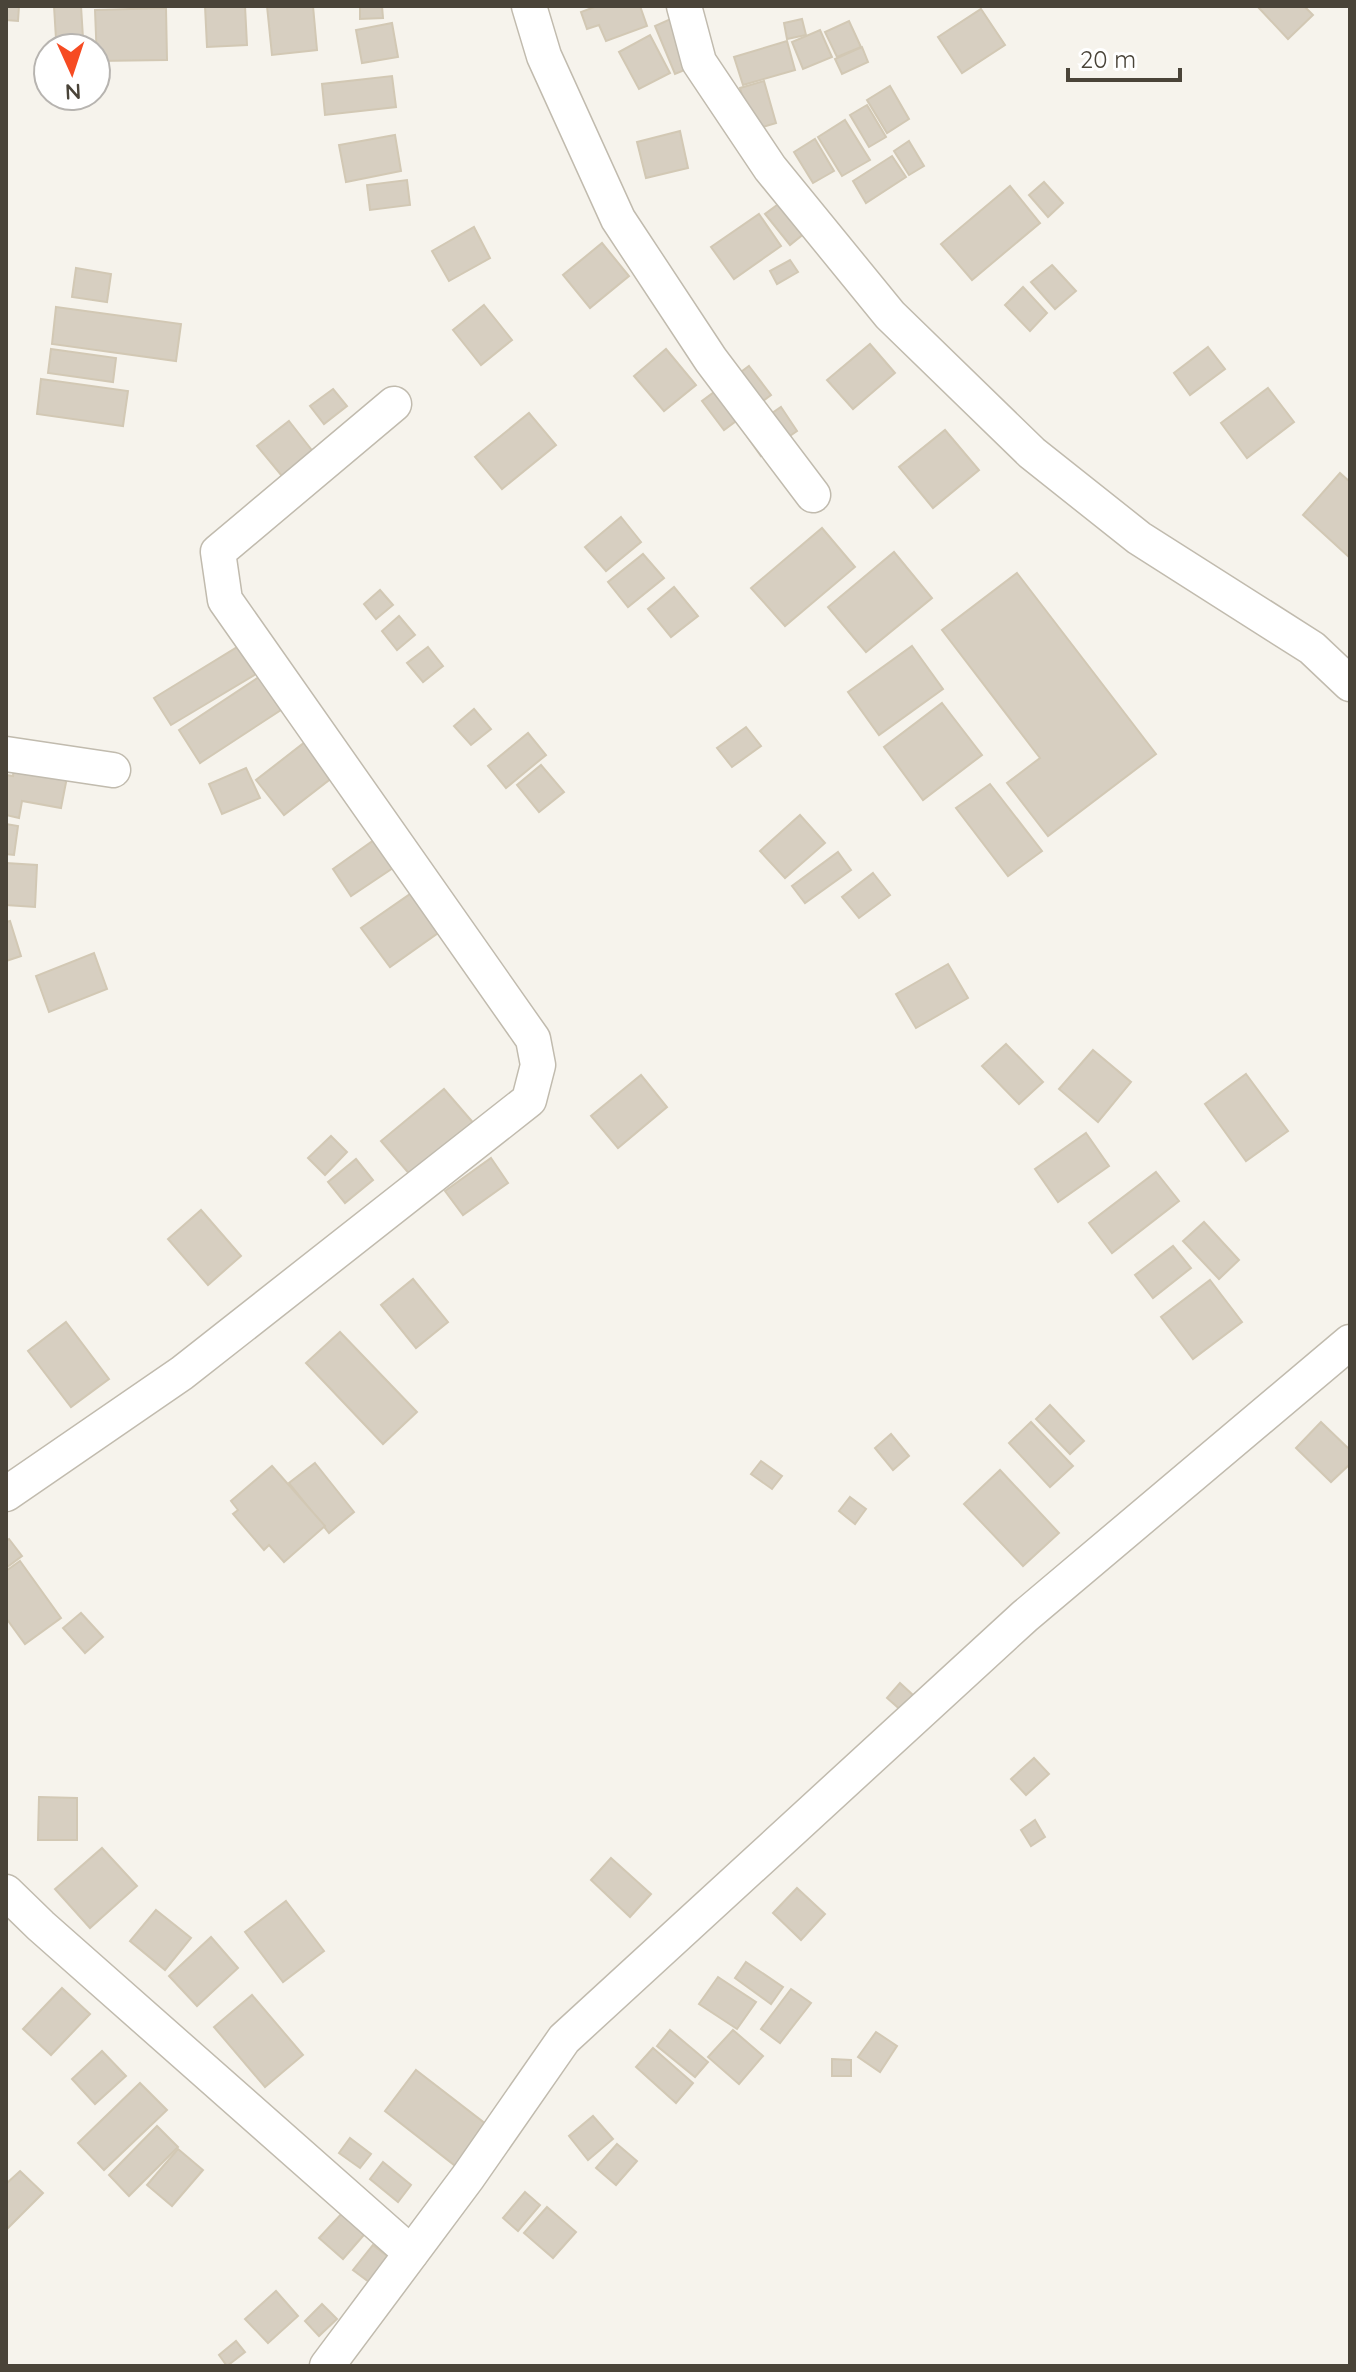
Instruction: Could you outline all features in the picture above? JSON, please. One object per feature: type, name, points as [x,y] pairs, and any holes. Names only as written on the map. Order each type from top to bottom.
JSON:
[{"type":"street","points":[[529,6],[544,56],[618,219],[711,360],[813,495]]},
{"type":"street","points":[[684,6],[699,62],[770,168],[890,315],[1032,453],[1139,538],[1312,648],[1350,684]]},
{"type":"street","points":[[6,1494],[182,1373],[529,1100],[538,1065],[533,1039],[225,600],[218,552],[394,404]]},
{"type":"street","points":[[6,754],[113,770]]},
{"type":"street","points":[[327,2366],[468,2177],[564,2039],[1025,1616],[1350,1342]]},
{"type":"street","points":[[6,1892],[64,1947],[411,2253]]},
{"type":"building","points":[[6,6],[19,6],[18,21],[6,20]]},
{"type":"building","points":[[54,6],[81,6],[83,32],[56,32]]},
{"type":"building","points":[[205,6],[245,6],[247,45],[207,47]]},
{"type":"building","points":[[267,6],[313,6],[317,50],[272,55]]},
{"type":"building","points":[[360,6],[382,6],[383,18],[360,19]]},
{"type":"building","points":[[597,6],[640,6],[647,26],[606,41],[599,25],[587,29],[581,12]]},
{"type":"building","points":[[1257,6],[1304,6],[1313,15],[1288,39]]},
{"type":"building","points":[[166,8],[167,60],[112,61],[112,32],[96,32],[95,10]]},
{"type":"building","points":[[981,9],[1005,45],[962,73],[938,37]]},
{"type":"building","points":[[675,17],[692,67],[675,74],[655,26]]},
{"type":"building","points":[[802,19],[806,35],[787,39],[784,23]]},
{"type":"building","points":[[849,21],[861,47],[837,57],[825,32]]},
{"type":"building","points":[[392,23],[398,57],[362,63],[356,30]]},
{"type":"building","points":[[820,30],[832,57],[803,69],[792,42]]},
{"type":"building","points":[[650,35],[670,73],[639,89],[619,52]]},
{"type":"building","points":[[787,41],[795,70],[743,85],[734,57]]},
{"type":"building","points":[[862,47],[868,62],[842,74],[835,59]]},
{"type":"building","points":[[392,76],[396,107],[325,115],[322,84]]},
{"type":"building","points":[[764,81],[776,123],[753,130],[740,88]]},
{"type":"building","points":[[890,86],[909,119],[887,133],[867,100]]},
{"type":"building","points":[[867,105],[886,137],[869,147],[850,115]]},
{"type":"building","points":[[845,120],[870,160],[842,176],[818,137]]},
{"type":"building","points":[[680,131],[688,168],[646,178],[637,142]]},
{"type":"building","points":[[395,135],[401,171],[346,182],[339,145]]},
{"type":"building","points":[[815,139],[834,171],[813,183],[794,152]]},
{"type":"building","points":[[909,141],[924,166],[909,175],[894,151]]},
{"type":"building","points":[[892,156],[906,177],[866,203],[853,181]]},
{"type":"building","points":[[407,180],[410,205],[370,210],[367,185]]},
{"type":"building","points":[[1044,182],[1063,203],[1048,217],[1029,195]]},
{"type":"building","points":[[1010,186],[1040,223],[972,280],[941,244]]},
{"type":"building","points":[[781,202],[806,232],[790,245],[765,214]]},
{"type":"building","points":[[759,214],[781,246],[734,279],[711,247]]},
{"type":"building","points":[[474,227],[490,258],[449,281],[432,251]]},
{"type":"building","points":[[602,243],[629,276],[590,308],[563,275]]},
{"type":"building","points":[[790,260],[798,272],[777,284],[770,271]]},
{"type":"building","points":[[1052,265],[1076,291],[1055,309],[1031,282]]},
{"type":"building","points":[[76,268],[111,274],[107,302],[72,297]]},
{"type":"building","points":[[1023,287],[1047,313],[1030,331],[1005,305]]},
{"type":"building","points":[[484,305],[512,340],[481,365],[453,330]]},
{"type":"building","points":[[56,307],[181,324],[176,361],[52,344]]},
{"type":"building","points":[[870,344],[895,373],[853,409],[827,380]]},
{"type":"building","points":[[1208,347],[1225,369],[1190,395],[1174,373]]},
{"type":"building","points":[[51,349],[116,358],[113,382],[48,373]]},
{"type":"building","points":[[666,349],[696,385],[664,411],[634,376]]},
{"type":"building","points":[[749,366],[771,395],[724,430],[702,401]]},
{"type":"building","points":[[41,379],[128,391],[123,426],[37,414]]},
{"type":"building","points":[[1268,388],[1294,422],[1247,458],[1221,423]]},
{"type":"building","points":[[333,389],[347,406],[324,424],[310,406]]},
{"type":"building","points":[[781,407],[797,431],[761,456],[744,432]]},
{"type":"building","points":[[529,413],[556,445],[502,489],[475,457]]},
{"type":"building","points":[[289,421],[318,458],[287,482],[257,446]]},
{"type":"building","points":[[945,430],[979,470],[933,508],[899,467]]},
{"type":"building","points":[[1340,473],[1350,482],[1350,558],[1303,515]]},
{"type":"building","points":[[621,517],[641,542],[606,571],[585,547]]},
{"type":"building","points":[[822,528],[855,567],[785,626],[751,588]]},
{"type":"building","points":[[894,552],[932,598],[866,652],[828,607]]},
{"type":"building","points":[[643,554],[664,578],[628,607],[608,582]]},
{"type":"building","points":[[1017,573],[1156,754],[1048,836],[1007,783],[1040,758],[942,630]]},
{"type":"building","points":[[674,587],[698,616],[671,637],[648,609]]},
{"type":"building","points":[[380,590],[393,605],[376,619],[364,604]]},
{"type":"building","points":[[399,616],[415,635],[397,650],[382,631]]},
{"type":"building","points":[[239,646],[256,674],[171,725],[154,698]]},
{"type":"building","points":[[912,646],[943,689],[879,735],[848,692]]},
{"type":"building","points":[[428,647],[443,666],[423,682],[407,663]]},
{"type":"building","points":[[259,677],[281,710],[200,763],[179,730]]},
{"type":"building","points":[[942,703],[982,755],[923,800],[884,747]]},
{"type":"building","points":[[474,709],[491,729],[471,745],[454,726]]},
{"type":"building","points":[[746,727],[761,746],[732,767],[717,748]]},
{"type":"building","points":[[528,733],[546,755],[506,788],[488,766]]},
{"type":"building","points":[[305,742],[333,777],[284,815],[256,780]]},
{"type":"building","points":[[15,762],[68,772],[61,808],[22,801],[19,818],[6,815],[6,775],[13,776]]},
{"type":"building","points":[[541,765],[564,792],[539,812],[517,785]]},
{"type":"building","points":[[246,768],[260,798],[222,814],[209,784]]},
{"type":"building","points":[[990,784],[1042,851],[1008,876],[956,808]]},
{"type":"building","points":[[800,815],[825,843],[785,878],[760,851]]},
{"type":"building","points":[[6,824],[18,826],[14,855],[6,854]]},
{"type":"building","points":[[374,840],[393,868],[351,896],[333,869]]},
{"type":"building","points":[[838,852],[851,870],[805,903],[792,886]]},
{"type":"building","points":[[6,863],[37,865],[35,907],[6,905]]},
{"type":"building","points":[[873,873],[890,895],[859,918],[842,897]]},
{"type":"building","points":[[413,892],[441,931],[390,967],[361,928]]},
{"type":"building","points":[[10,921],[21,956],[6,961],[6,922]]},
{"type":"building","points":[[94,953],[107,989],[49,1012],[36,976]]},
{"type":"building","points":[[948,964],[968,998],[916,1028],[896,994]]},
{"type":"building","points":[[1006,1044],[1043,1082],[1019,1104],[982,1066]]},
{"type":"building","points":[[1093,1050],[1131,1082],[1098,1122],[1059,1089]]},
{"type":"building","points":[[1246,1074],[1288,1131],[1246,1161],[1205,1104]]},
{"type":"building","points":[[641,1075],[667,1107],[618,1148],[591,1116]]},
{"type":"building","points":[[444,1089],[482,1133],[419,1185],[381,1141]]},
{"type":"building","points":[[1086,1133],[1109,1166],[1058,1202],[1035,1169]]},
{"type":"building","points":[[331,1136],[347,1152],[325,1175],[308,1158]]},
{"type":"building","points":[[491,1158],[508,1183],[463,1215],[445,1191]]},
{"type":"building","points":[[356,1159],[373,1180],[345,1203],[328,1182]]},
{"type":"building","points":[[1156,1172],[1179,1201],[1112,1253],[1089,1223]]},
{"type":"building","points":[[201,1210],[241,1256],[208,1285],[168,1239]]},
{"type":"building","points":[[1204,1222],[1239,1260],[1219,1279],[1183,1241]]},
{"type":"building","points":[[1173,1246],[1191,1268],[1153,1298],[1135,1275]]},
{"type":"building","points":[[413,1279],[448,1322],[416,1348],[381,1305]]},
{"type":"building","points":[[1210,1280],[1242,1322],[1193,1359],[1161,1317]]},
{"type":"building","points":[[66,1322],[109,1379],[71,1407],[28,1351]]},
{"type":"building","points":[[340,1332],[417,1412],[383,1444],[306,1363]]},
{"type":"building","points":[[1050,1405],[1084,1441],[1070,1454],[1036,1419]]},
{"type":"building","points":[[1031,1422],[1073,1466],[1050,1487],[1009,1443]]},
{"type":"building","points":[[1321,1422],[1350,1450],[1350,1464],[1331,1482],[1296,1448]]},
{"type":"building","points":[[891,1434],[909,1456],[893,1470],[875,1448]]},
{"type":"building","points":[[761,1461],[782,1476],[772,1489],[751,1474]]},
{"type":"building","points":[[315,1463],[354,1512],[329,1533],[289,1483]]},
{"type":"building","points":[[272,1466],[325,1526],[284,1562],[269,1545],[264,1550],[233,1514],[238,1510],[231,1501]]},
{"type":"building","points":[[1000,1470],[1059,1533],[1023,1566],[964,1504]]},
{"type":"building","points":[[850,1497],[866,1509],[855,1524],[839,1511]]},
{"type":"building","points":[[9,1539],[22,1556],[6,1568],[6,1541]]},
{"type":"building","points":[[20,1561],[61,1618],[25,1644],[6,1618],[6,1571]]},
{"type":"building","points":[[81,1613],[103,1637],[85,1653],[63,1628]]},
{"type":"building","points":[[900,1683],[925,1706],[912,1720],[887,1698]]},
{"type":"building","points":[[1034,1758],[1049,1774],[1026,1795],[1011,1779]]},
{"type":"building","points":[[39,1797],[77,1798],[77,1840],[38,1840]]},
{"type":"building","points":[[1035,1820],[1045,1837],[1031,1846],[1021,1830]]},
{"type":"building","points":[[102,1848],[137,1886],[90,1928],[55,1889]]},
{"type":"building","points":[[611,1858],[651,1894],[630,1917],[591,1880]]},
{"type":"building","points":[[797,1888],[825,1914],[801,1940],[773,1913]]},
{"type":"building","points":[[286,1901],[324,1951],[283,1982],[245,1932]]},
{"type":"building","points":[[156,1910],[191,1938],[165,1970],[130,1941]]},
{"type":"building","points":[[211,1937],[238,1968],[197,2006],[169,1976]]},
{"type":"building","points":[[746,1962],[783,1987],[771,2004],[735,1978]]},
{"type":"building","points":[[718,1977],[756,2002],[737,2029],[699,2004]]},
{"type":"building","points":[[62,1988],[90,2014],[51,2055],[23,2029]]},
{"type":"building","points":[[791,1989],[811,2003],[780,2043],[761,2029]]},
{"type":"building","points":[[252,1995],[303,2055],[265,2087],[214,2027]]},
{"type":"building","points":[[670,2030],[708,2062],[695,2077],[657,2046]]},
{"type":"building","points":[[733,2030],[763,2056],[739,2084],[708,2057]]},
{"type":"building","points":[[876,2032],[897,2046],[880,2072],[858,2057]]},
{"type":"building","points":[[653,2048],[693,2083],[676,2103],[636,2067]]},
{"type":"building","points":[[102,2051],[126,2076],[95,2104],[72,2079]]},
{"type":"building","points":[[832,2059],[851,2060],[851,2076],[832,2076]]},
{"type":"building","points":[[416,2070],[504,2138],[472,2179],[385,2111]]},
{"type":"building","points":[[140,2083],[167,2110],[104,2170],[78,2143]]},
{"type":"building","points":[[593,2116],[613,2139],[588,2160],[569,2136]]},
{"type":"building","points":[[157,2126],[178,2147],[129,2196],[109,2175]]},
{"type":"building","points":[[350,2138],[371,2154],[360,2168],[339,2153]]},
{"type":"building","points":[[617,2144],[637,2161],[616,2185],[596,2168]]},
{"type":"building","points":[[178,2149],[203,2170],[172,2206],[147,2185]]},
{"type":"building","points":[[383,2162],[411,2185],[398,2202],[370,2179]]},
{"type":"building","points":[[20,2171],[43,2193],[6,2230],[6,2184]]},
{"type":"building","points":[[525,2192],[540,2205],[518,2231],[503,2218]]},
{"type":"building","points":[[547,2207],[576,2232],[553,2258],[524,2233]]},
{"type":"building","points":[[346,2209],[369,2229],[343,2259],[319,2238]]},
{"type":"building","points":[[373,2245],[396,2263],[377,2288],[353,2270]]},
{"type":"building","points":[[276,2291],[298,2316],[268,2343],[245,2319]]},
{"type":"building","points":[[322,2304],[337,2319],[319,2336],[305,2321]]},
{"type":"building","points":[[236,2341],[245,2352],[227,2366],[219,2355]]}]
